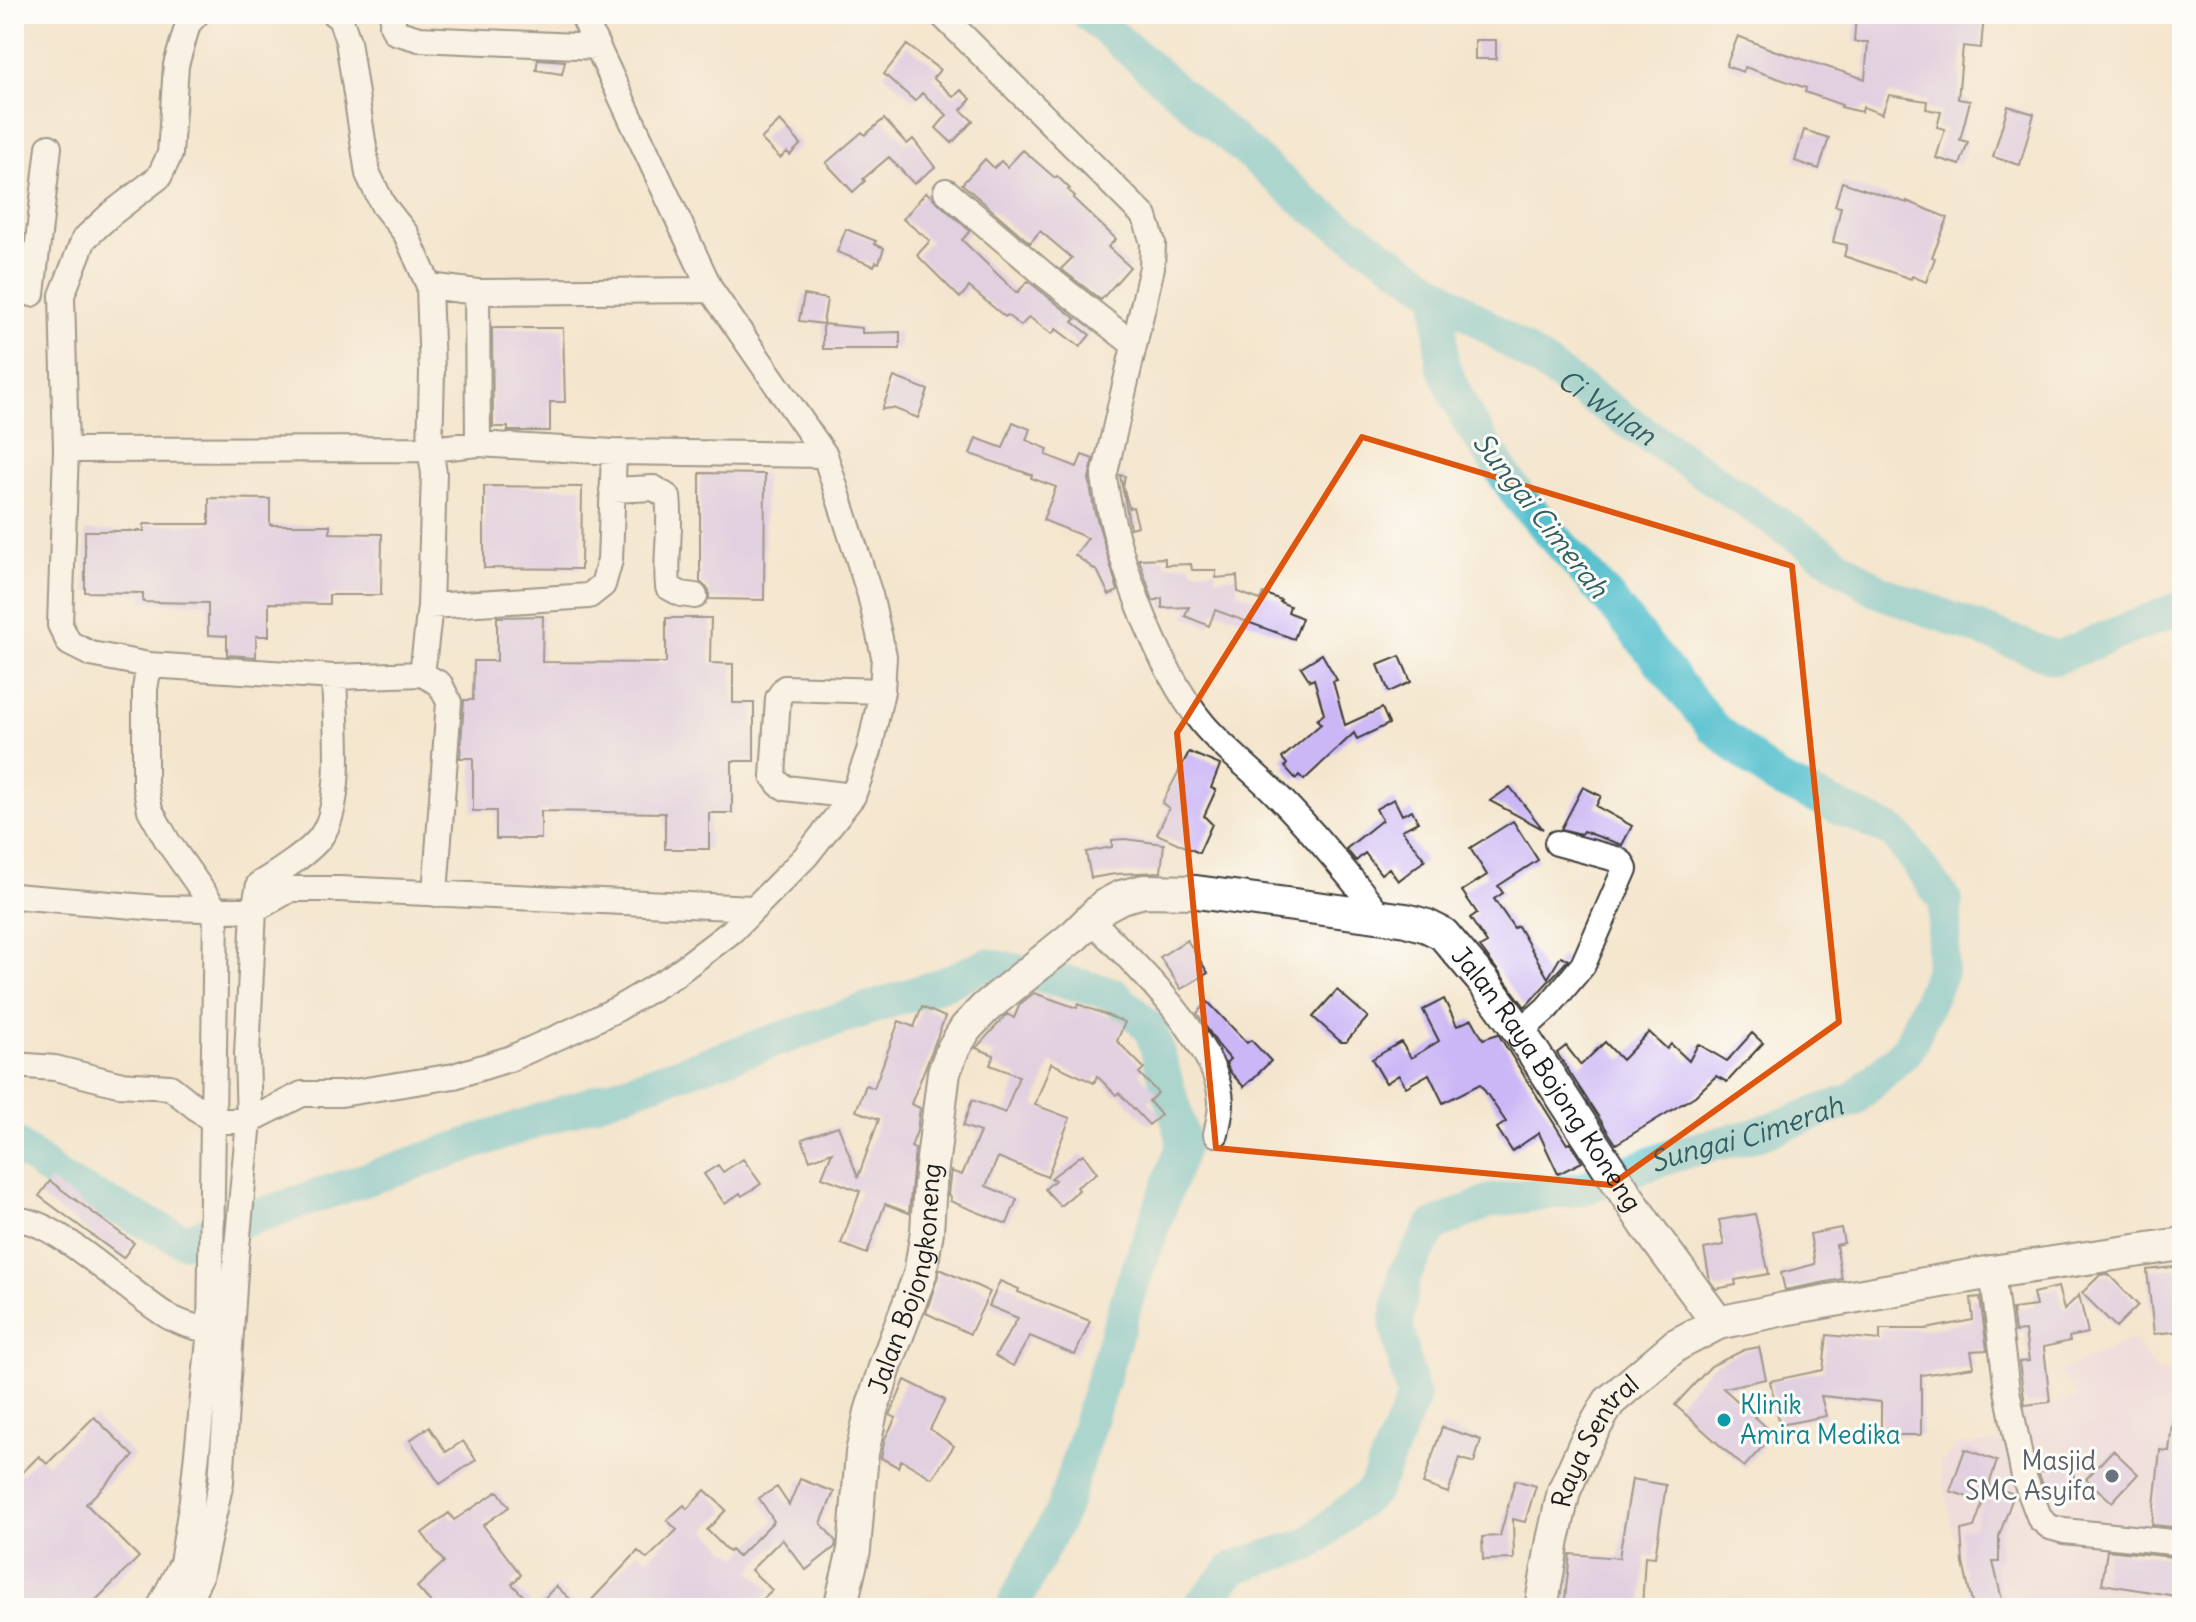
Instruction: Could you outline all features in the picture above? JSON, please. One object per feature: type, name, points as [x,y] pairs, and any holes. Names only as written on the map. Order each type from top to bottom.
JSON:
[{"type":"main road","name":"Jalan Raya Bojong Koneng","points":[[1024,978],[1104,906],[1121,897],[1144,891],[1167,890],[1381,916],[1427,926],[1443,934],[1483,981],[1520,1032],[1646,1225],[1718,1323]]},
{"type":"main road","name":"Jalan Bojongkoneng","points":[[840,1608],[854,1550],[862,1453],[871,1412],[920,1275],[944,1072],[966,1028],[985,1008],[1024,978]]},
{"type":"main road","name":"Raya Sentral","points":[[1541,1608],[1564,1491],[1585,1444],[1609,1402],[1676,1345],[1718,1323],[1784,1309],[1992,1272],[2182,1244]]},
{"type":"street","points":[[197,14],[188,24],[176,65],[170,154],[159,177],[84,239],[62,295],[66,450],[60,625],[69,643],[91,654],[149,665],[334,677],[422,674],[440,684],[449,702],[435,894]]},
{"type":"street","points":[[334,14],[340,18],[348,41],[368,174],[383,205],[406,234],[429,286],[432,372],[430,449],[434,473],[430,606],[422,674]]},
{"type":"street","points":[[394,14],[392,25],[395,32],[419,39],[598,47]]},
{"type":"street","points":[[14,1065],[55,1068],[118,1084],[170,1087],[213,1121],[249,1121],[302,1094],[341,1094],[403,1085],[454,1076],[509,1059],[617,1009],[673,976],[732,931],[806,856],[853,796],[869,751],[882,691],[884,656],[870,595],[825,455],[711,290],[582,14]]},
{"type":"street","points":[[941,14],[1145,217],[1153,243],[1152,267],[1104,477],[1115,534],[1149,629],[1169,672],[1202,723],[1322,842],[1381,916]]},
{"type":"street","points":[[49,147],[23,293],[62,295]]},
{"type":"street","points":[[946,191],[1046,276],[1133,344]]},
{"type":"street","points":[[429,286],[477,292],[711,290]]},
{"type":"street","points":[[477,292],[478,444]]},
{"type":"street","points":[[66,450],[430,449],[478,444],[614,452],[825,455]]},
{"type":"street","points":[[430,606],[589,596],[603,585],[610,560],[614,452]]},
{"type":"street","points":[[612,490],[654,488],[668,497],[671,516],[666,566],[668,587],[681,594],[695,596]]},
{"type":"street","points":[[149,665],[145,689],[145,785],[150,810],[168,842],[216,910],[211,1253],[221,1332],[221,1482],[200,1577],[185,1608]]},
{"type":"street","points":[[159,1608],[182,1563],[236,1257],[249,1121],[247,1054],[254,910],[259,884],[284,869],[322,836],[334,804],[334,677]]},
{"type":"street","points":[[853,796],[786,788],[779,784],[773,776],[778,698],[785,688],[799,686],[882,691]]},
{"type":"street","points":[[1520,1032],[1547,1008],[1583,965],[1625,869],[1616,859],[1557,843]]},
{"type":"street","points":[[14,896],[254,910],[291,889],[753,908]]},
{"type":"street","points":[[1083,928],[1141,970],[1183,1019],[1201,1047],[1221,1101],[1216,1134]]},
{"type":"street","points":[[14,1221],[23,1218],[46,1229],[87,1255],[171,1318],[221,1332]]},
{"type":"street","points":[[1992,1272],[2007,1390],[2024,1477],[2040,1519],[2050,1527],[2064,1531],[2182,1543]]},
{"type":"highlighted area","points":[[1362,437],[1792,566],[1839,1022],[1611,1185],[1216,1148],[1177,733]]},
{"type":"shaded area","points":[[2132,1339],[2158,1373],[2182,1364],[2182,1404],[2174,1404],[2170,1441],[2182,1452],[2160,1450],[2152,1528],[2109,1537],[2102,1584],[2182,1597],[2182,1602],[2148,1602],[2129,1608],[2004,1608],[1993,1562],[1999,1562],[1999,1536],[2014,1494],[1989,1485],[1974,1527],[1961,1530],[1963,1563],[1972,1608],[1940,1465],[1958,1445],[2023,1441],[2021,1410],[2079,1398],[2060,1372]],"holes":[[[2113,1451],[2138,1474],[2111,1502],[2086,1479]],[[2073,1469],[2075,1494],[2034,1499],[2031,1473]],[[1955,1475],[1983,1484],[1977,1500],[1950,1491]]]},
{"type":"building","points":[[1856,14],[1984,16],[1981,48],[1963,46],[1958,99],[1970,101],[1960,140],[1968,142],[1960,165],[1936,158],[1945,129],[1937,127],[1941,112],[1926,109],[1927,101],[1889,95],[1882,114],[1863,107],[1862,112],[1841,107],[1805,92],[1806,88],[1745,67],[1743,72],[1726,66],[1738,36],[1865,79],[1868,42],[1854,42]]},
{"type":"building","points":[[1475,40],[1496,40],[1496,59],[1475,59]]},
{"type":"building","points":[[907,45],[940,70],[933,78],[954,97],[961,90],[971,99],[961,110],[973,121],[952,143],[936,128],[947,115],[922,93],[915,101],[884,74]]},
{"type":"building","points":[[538,59],[565,61],[562,74],[536,70]]},
{"type":"building","points":[[2008,106],[2034,114],[2020,165],[1993,157]]},
{"type":"building","points":[[884,119],[907,144],[913,139],[935,167],[914,184],[889,157],[853,192],[826,163],[862,132],[865,135]]},
{"type":"building","points":[[780,121],[801,144],[790,155],[787,152],[780,158],[761,139]]},
{"type":"building","points":[[1804,130],[1829,138],[1819,169],[1795,161]]},
{"type":"building","points":[[1023,150],[1055,178],[1057,176],[1070,189],[1075,196],[1073,198],[1116,239],[1108,247],[1130,267],[1101,300],[1061,269],[1072,258],[1040,231],[1030,243],[962,184],[985,159],[994,168],[1001,161],[1007,167]]},
{"type":"building","points":[[1842,182],[1907,201],[1948,218],[1932,257],[1935,258],[1926,282],[1844,256],[1847,245],[1833,242],[1841,207],[1835,206]]},
{"type":"building","points":[[926,192],[970,231],[962,240],[1017,293],[1028,281],[1076,319],[1073,322],[1090,335],[1080,347],[1056,329],[1052,334],[1029,317],[1021,326],[1007,315],[1005,317],[969,287],[960,298],[917,255],[930,241],[903,219]]},
{"type":"building","points":[[846,229],[876,241],[874,244],[884,248],[879,263],[876,262],[874,266],[837,252]]},
{"type":"building","points":[[804,295],[827,299],[823,324],[799,321]]},
{"type":"building","points":[[823,324],[862,328],[862,333],[900,332],[900,349],[823,349]]},
{"type":"building","points":[[492,328],[563,328],[565,402],[550,402],[550,431],[508,431],[508,427],[493,427]]},
{"type":"building","points":[[894,377],[928,390],[918,418],[893,408],[882,409]]},
{"type":"building","points":[[1013,422],[1030,429],[1026,440],[1048,449],[1046,455],[1077,467],[1082,455],[1093,459],[1089,479],[1094,509],[1118,591],[1109,595],[1098,572],[1075,555],[1088,538],[1043,520],[1056,487],[1031,478],[1032,475],[970,454],[976,438],[1003,448]]},
{"type":"building","points":[[700,473],[765,474],[764,600],[709,599],[709,590],[700,582]]},
{"type":"building","points":[[1120,475],[1125,476],[1123,486],[1138,526],[1130,528]]},
{"type":"building","points":[[484,486],[582,487],[581,569],[484,568]]},
{"type":"building","points":[[209,498],[270,499],[270,525],[330,525],[330,533],[382,534],[381,595],[329,595],[329,604],[269,603],[269,636],[256,636],[256,657],[227,655],[227,636],[208,635],[208,603],[143,602],[143,593],[85,592],[85,531],[144,531],[144,524],[209,524]]},
{"type":"building","points":[[1165,558],[1165,565],[1191,564],[1192,570],[1216,570],[1216,578],[1237,576],[1238,592],[1260,600],[1263,593],[1281,600],[1290,606],[1288,612],[1302,618],[1294,639],[1215,610],[1209,626],[1185,616],[1189,607],[1162,608],[1162,598],[1153,601],[1139,559]]},
{"type":"building","points":[[543,616],[542,662],[666,663],[666,618],[711,618],[710,663],[733,664],[733,703],[754,703],[754,761],[732,761],[732,813],[709,813],[709,849],[665,849],[665,813],[541,811],[541,839],[496,839],[496,811],[473,811],[473,758],[460,758],[464,700],[473,700],[474,661],[497,661],[497,617]]},
{"type":"building","points":[[1322,654],[1337,680],[1333,681],[1345,725],[1382,708],[1389,724],[1357,739],[1354,733],[1304,780],[1299,775],[1296,779],[1285,767],[1287,764],[1282,758],[1321,724],[1317,720],[1324,714],[1314,679],[1310,681],[1301,667]]},
{"type":"building","points":[[1400,656],[1411,682],[1389,692],[1378,665]]},
{"type":"building","points":[[1189,752],[1220,765],[1211,788],[1216,790],[1204,816],[1212,824],[1199,853],[1157,834],[1169,808],[1162,803]]},
{"type":"building","points":[[1510,787],[1543,829],[1490,801]]},
{"type":"building","points":[[1583,787],[1601,796],[1596,806],[1632,826],[1622,845],[1583,831],[1581,834],[1561,829]]},
{"type":"building","points":[[1394,799],[1402,815],[1412,810],[1418,822],[1402,830],[1425,860],[1398,881],[1389,868],[1381,874],[1365,853],[1356,861],[1346,849],[1382,820],[1376,809]]},
{"type":"building","points":[[1513,821],[1538,860],[1498,886],[1503,893],[1494,899],[1514,928],[1518,926],[1548,978],[1561,956],[1568,960],[1525,1007],[1480,947],[1487,943],[1470,918],[1477,913],[1462,891],[1487,875],[1470,848]]},
{"type":"building","points":[[1112,840],[1164,844],[1161,872],[1091,878],[1086,852],[1112,847]]},
{"type":"building","points":[[1187,940],[1208,973],[1181,989],[1160,957]]},
{"type":"building","points":[[1337,990],[1368,1017],[1346,1042],[1341,1042],[1313,1017]]},
{"type":"building","points":[[1034,993],[1077,1008],[1078,1004],[1125,1022],[1117,1041],[1144,1068],[1139,1073],[1158,1093],[1149,1101],[1161,1115],[1149,1125],[1119,1093],[1116,1095],[1097,1076],[1094,1083],[1051,1063],[1035,1105],[1070,1118],[1047,1177],[998,1157],[986,1186],[1017,1199],[1007,1224],[950,1201],[949,1185],[951,1171],[962,1175],[980,1132],[963,1126],[972,1100],[1005,1113],[1019,1076],[990,1065],[994,1055],[976,1048],[1007,1014],[1014,1018],[1020,1004]]},
{"type":"building","points":[[1444,999],[1457,1026],[1472,1019],[1483,1039],[1498,1034],[1567,1144],[1570,1143],[1582,1162],[1558,1174],[1539,1133],[1512,1151],[1497,1128],[1506,1122],[1480,1084],[1443,1103],[1429,1074],[1406,1087],[1399,1075],[1386,1083],[1372,1059],[1401,1042],[1411,1058],[1439,1041],[1423,1010]]},
{"type":"building","points":[[1208,1002],[1247,1043],[1251,1040],[1271,1061],[1244,1087],[1230,1072],[1226,1063],[1230,1059],[1197,1013]]},
{"type":"building","points":[[922,1007],[945,1017],[911,1104],[920,1108],[911,1147],[915,1149],[909,1213],[885,1204],[867,1254],[841,1244],[860,1191],[822,1177],[832,1152],[810,1160],[802,1139],[838,1126],[858,1177],[879,1119],[856,1111],[866,1085],[874,1088],[899,1021],[914,1027]]},
{"type":"building","points":[[1649,1032],[1667,1049],[1671,1044],[1689,1061],[1698,1044],[1727,1061],[1752,1033],[1763,1043],[1727,1082],[1716,1076],[1695,1096],[1616,1144],[1557,1053],[1566,1046],[1581,1065],[1605,1042],[1622,1060]]},
{"type":"building","points":[[1083,1154],[1097,1173],[1077,1187],[1079,1190],[1060,1206],[1045,1189],[1055,1180],[1051,1178]]},
{"type":"building","points":[[743,1159],[761,1184],[725,1204],[704,1174],[718,1165],[723,1172]]},
{"type":"building","points":[[50,1181],[134,1243],[123,1258],[39,1196]]},
{"type":"building","points":[[1755,1214],[1769,1274],[1735,1280],[1736,1285],[1716,1289],[1710,1281],[1704,1249],[1724,1245],[1719,1220]]},
{"type":"building","points":[[1841,1228],[1844,1243],[1836,1245],[1842,1279],[1785,1290],[1781,1273],[1815,1264],[1810,1234]]},
{"type":"building","points":[[2182,1266],[2182,1331],[2154,1334],[2147,1270]]},
{"type":"building","points":[[940,1269],[990,1292],[970,1334],[926,1313]]},
{"type":"building","points":[[2108,1274],[2138,1305],[2116,1327],[2082,1293],[2100,1275]]},
{"type":"building","points":[[1000,1281],[1019,1289],[1018,1292],[1090,1321],[1075,1355],[1030,1336],[1013,1366],[995,1356],[1018,1318],[989,1306]]},
{"type":"building","points":[[2058,1287],[2064,1310],[2079,1295],[2088,1333],[2044,1347],[2050,1402],[2025,1405],[2019,1362],[2029,1361],[2025,1331],[2015,1332],[2012,1309],[2036,1306],[2033,1293]]},
{"type":"building","points":[[1980,1297],[1987,1350],[1971,1351],[1974,1367],[1921,1375],[1921,1435],[1881,1435],[1881,1402],[1821,1396],[1826,1416],[1780,1425],[1770,1381],[1823,1370],[1827,1335],[1880,1340],[1880,1329],[1926,1329],[1973,1320],[1971,1298]]},
{"type":"building","name":"Klinik Amira Medika","points":[[1759,1347],[1766,1379],[1723,1388],[1774,1434],[1744,1467],[1675,1405],[1711,1366],[1744,1350]]},
{"type":"building","points":[[905,1380],[945,1400],[930,1429],[954,1446],[932,1478],[901,1460],[898,1467],[881,1458],[885,1438],[896,1418],[890,1415]]},
{"type":"building","points":[[94,1417],[134,1456],[86,1504],[139,1557],[88,1608],[14,1608],[14,1481],[39,1456],[47,1464]]},
{"type":"building","points":[[2172,1423],[2182,1424],[2182,1528],[2152,1525],[2160,1450],[2169,1451]]},
{"type":"building","points":[[429,1427],[446,1452],[463,1441],[476,1460],[440,1484],[410,1440]]},
{"type":"building","points":[[1442,1427],[1481,1440],[1474,1463],[1460,1458],[1448,1493],[1423,1484]]},
{"type":"building","points":[[1965,1449],[1997,1461],[1989,1485],[2014,1494],[1999,1536],[1999,1562],[1993,1562],[2004,1608],[1973,1608],[1963,1563],[1961,1530],[1974,1527],[1983,1502],[1950,1491]]},
{"type":"building","name":"Masjid SMC Asyifa","points":[[2113,1450],[2138,1474],[2112,1502],[2086,1479]]},
{"type":"building","points":[[2073,1468],[2076,1494],[2048,1497],[2038,1472]]},
{"type":"building","points":[[800,1479],[834,1492],[821,1523],[836,1542],[835,1547],[806,1570],[782,1539],[751,1570],[772,1590],[753,1608],[739,1608],[730,1599],[721,1608],[630,1608],[621,1600],[613,1608],[584,1608],[638,1551],[647,1559],[677,1530],[667,1520],[684,1505],[687,1509],[705,1490],[726,1510],[707,1530],[738,1557],[774,1521],[759,1498],[777,1487],[789,1505]]},
{"type":"building","points":[[1632,1479],[1666,1485],[1655,1557],[1645,1556],[1642,1608],[1564,1608],[1570,1554],[1619,1558]]},
{"type":"building","points":[[1515,1480],[1536,1486],[1525,1522],[1513,1519],[1514,1559],[1483,1560],[1482,1537],[1500,1536]]},
{"type":"building","points":[[498,1491],[509,1507],[483,1525],[521,1575],[512,1584],[535,1608],[436,1608],[417,1587],[444,1562],[422,1533],[449,1513],[454,1520]]},
{"type":"building","points":[[2107,1550],[2182,1558],[2182,1597],[2102,1584]]},
{"type":"building","points":[[556,1586],[580,1608],[535,1608]]},
{"type":"waterway","name":"Ci Wulan","points":[[1088,14],[1310,206],[1878,591],[2056,658],[2182,607]]},
{"type":"waterway","name":"Sungai Cimerah","points":[[1198,1608],[1235,1567],[1309,1544],[1374,1490],[1413,1399],[1396,1323],[1405,1273],[1433,1226],[1490,1201],[1584,1188],[1680,1153],[1754,1135],[1853,1100],[1908,1049],[1941,972],[1946,902],[1895,833],[1776,779],[1712,726],[1608,598],[1520,498],[1468,420],[1442,364],[1439,294]]},
{"type":"waterway","points":[[14,1143],[61,1180],[184,1241],[942,984],[987,965],[1113,994],[1151,1029],[1184,1142],[1128,1296],[1063,1509],[1012,1608]]},
{"type":"place","name":"Klinik Amira Medika","points":[[1724,1420]]},
{"type":"place","name":"Masjid SMC Asyifa","points":[[2112,1476]]}]
